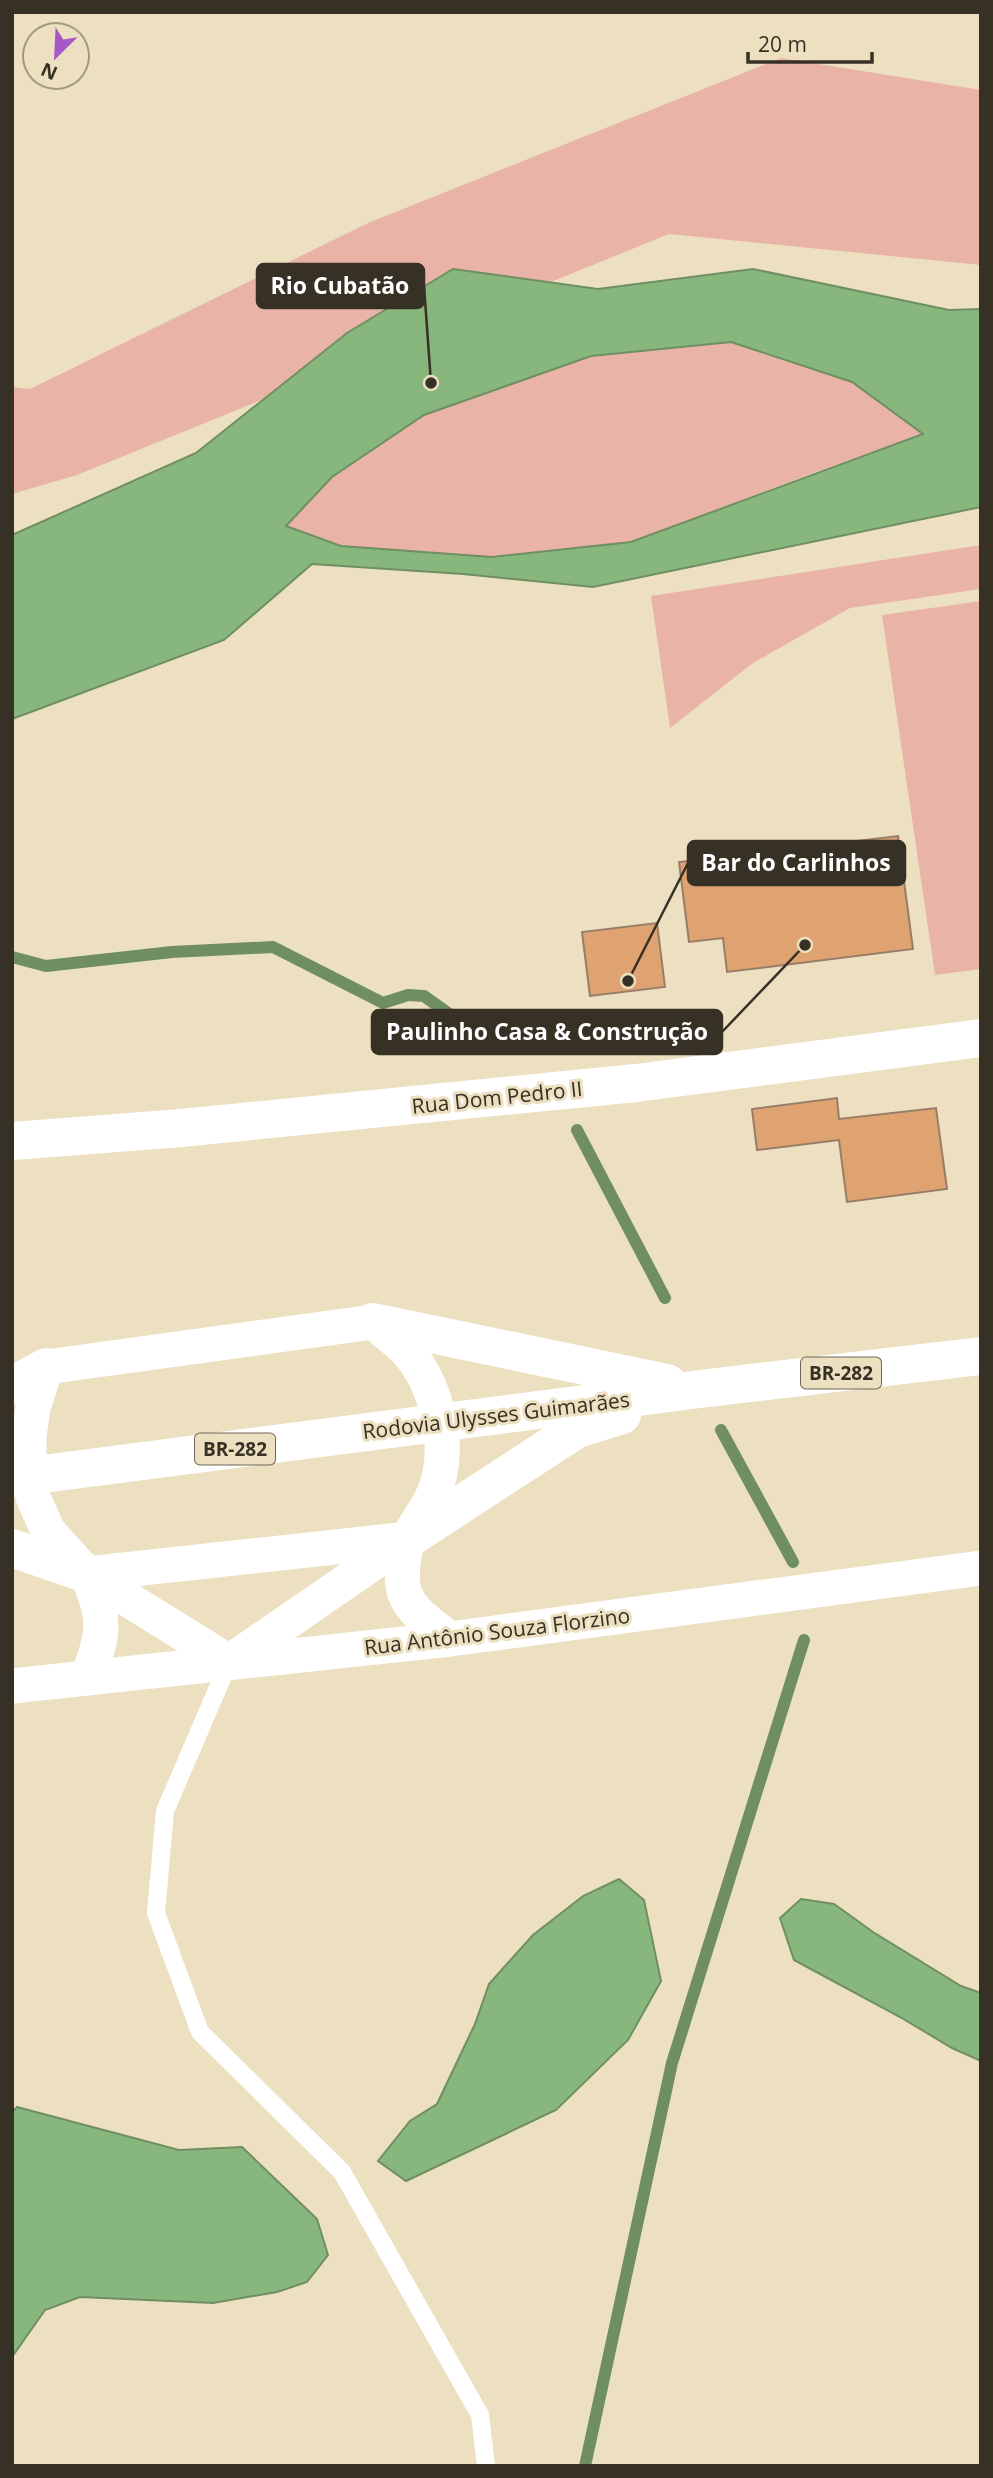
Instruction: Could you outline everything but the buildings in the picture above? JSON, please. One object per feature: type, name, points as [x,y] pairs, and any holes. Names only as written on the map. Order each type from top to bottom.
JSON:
[{"type":"main road","name":"Rua Dom Pedro II","points":[[12,1141],[181,1128],[636,1083],[981,1038]]},
{"type":"main road","points":[[373,1322],[700,1389]]},
{"type":"main road","name":"Rodovia Ulysses Guimarães","points":[[21,1476],[700,1389],[981,1356]]},
{"type":"main road","points":[[12,1386],[46,1367]]},
{"type":"main road","points":[[408,1539],[577,1429],[700,1389]]},
{"type":"main road","points":[[12,1548],[87,1574]]},
{"type":"street","points":[[408,1539],[229,1662],[87,1574],[48,1531],[21,1476],[33,1408],[46,1367],[373,1322],[407,1351],[424,1378],[441,1422],[442,1452],[434,1493],[408,1539],[402,1576],[405,1596],[420,1615],[450,1639]]},
{"type":"street","points":[[87,1574],[408,1539]]},
{"type":"street","name":"Rua Antônio Souza Florzino","points":[[12,1686],[450,1639],[981,1568]]},
{"type":"street","points":[[87,1574],[97,1597],[103,1622],[99,1649],[88,1678]]},
{"type":"lane","points":[[229,1662],[165,1811],[156,1913],[201,2032],[342,2172],[480,2415],[486,2466]]},
{"type":"shaded area","points":[[781,58],[981,90],[981,265],[669,234],[77,475],[12,494],[12,387],[30,389],[368,223]]},
{"type":"shaded area","points":[[453,269],[598,289],[753,269],[949,310],[981,309],[981,507],[593,587],[463,574],[312,564],[224,640],[12,719],[12,535],[196,453],[347,333]],"holes":[[[731,342],[852,382],[923,434],[631,542],[492,557],[341,546],[286,526],[332,477],[424,415],[591,356]]]},
{"type":"shaded area","points":[[731,342],[852,382],[923,434],[631,542],[493,557],[341,546],[285,526],[332,477],[424,415],[591,356]]},
{"type":"shaded area","points":[[981,545],[981,589],[850,608],[753,663],[670,728],[651,596]]},
{"type":"shaded area","points":[[981,601],[981,969],[935,975],[882,615]]},
{"type":"shaded area","points":[[619,1879],[644,1900],[661,1981],[628,2040],[556,2110],[406,2181],[378,2161],[410,2121],[437,2104],[475,2024],[489,1984],[533,1935],[583,1896]]},
{"type":"shaded area","points":[[801,1899],[834,1904],[873,1932],[961,1986],[981,1993],[981,2061],[952,2048],[794,1960],[780,1918]]},
{"type":"shaded area","points":[[17,2107],[179,2150],[242,2147],[317,2219],[328,2255],[307,2282],[277,2292],[213,2303],[80,2297],[45,2310],[12,2357],[12,2112]]},
{"type":"waterway","points":[[12,957],[46,966],[172,952],[273,947],[383,1003],[408,995],[424,996],[483,1038]]},
{"type":"waterway","points":[[577,1130],[665,1298]]},
{"type":"waterway","points":[[721,1430],[793,1562]]},
{"type":"waterway","points":[[585,2466],[672,2063],[804,1640]]},
{"type":"place","name":"Rio Cubatão","points":[[431,383]]},
{"type":"place","name":"Paulinho Casa & Construção","points":[[805,945]]},
{"type":"place","name":"Bar do Carlinhos","points":[[628,981]]}]
